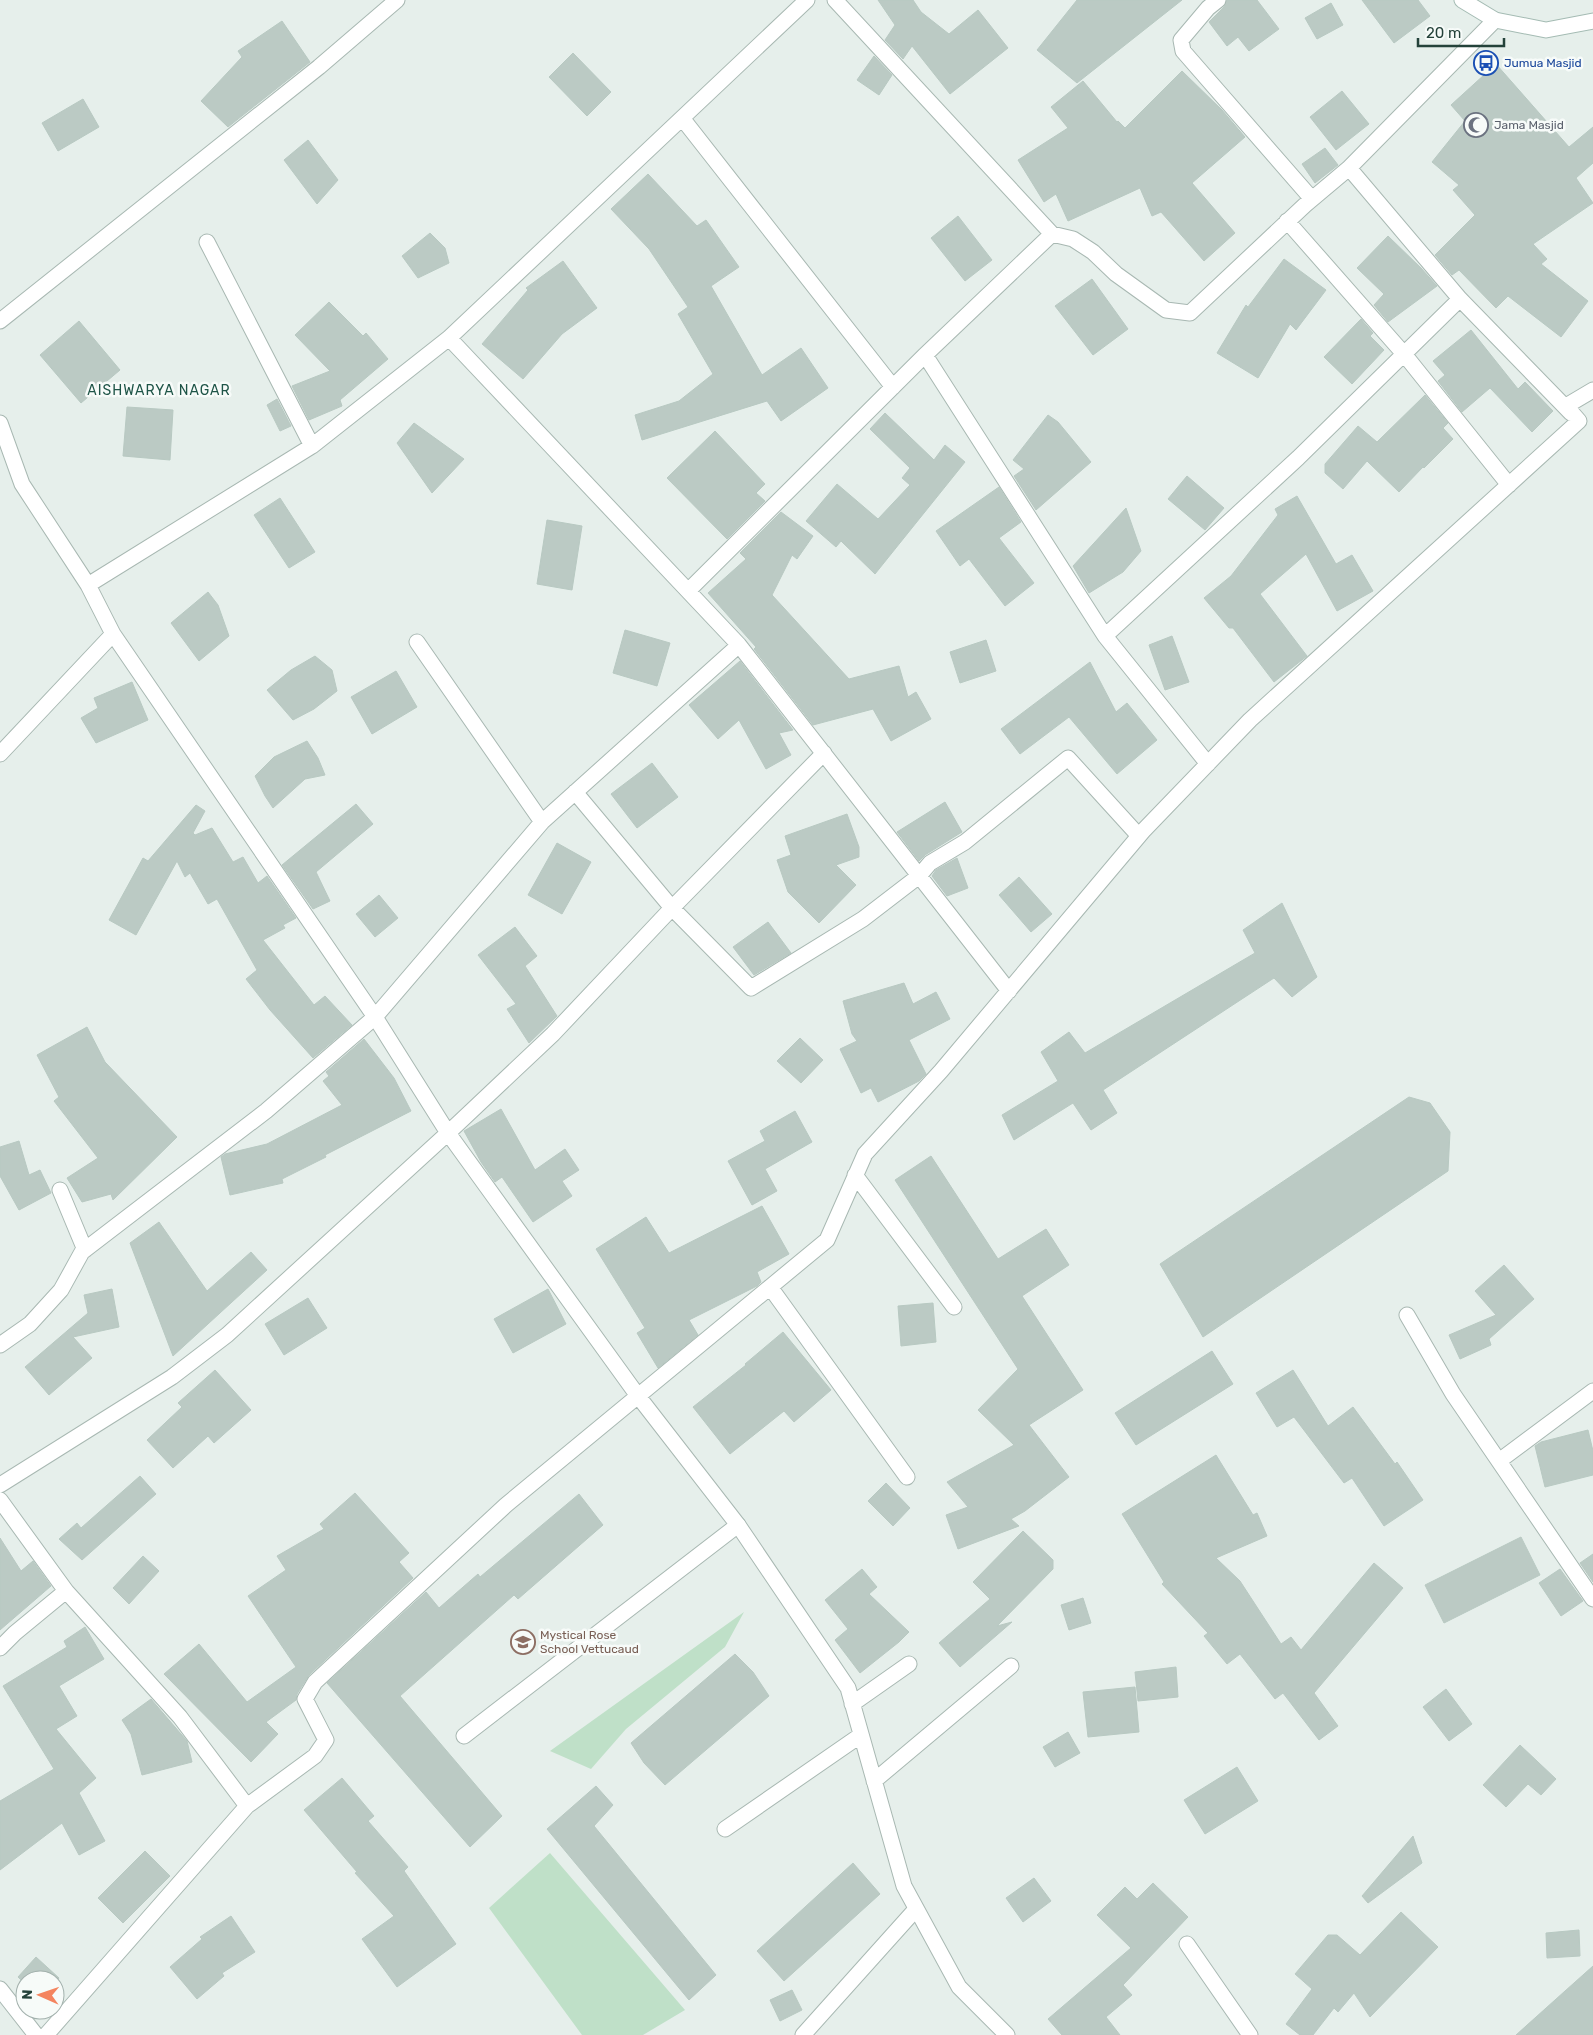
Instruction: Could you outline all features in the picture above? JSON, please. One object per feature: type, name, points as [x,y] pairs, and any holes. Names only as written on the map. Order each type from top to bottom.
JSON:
[{"type":"street","points":[[0,321],[319,67],[397,0]]},
{"type":"street","points":[[88,585],[312,446],[449,338],[807,0]]},
{"type":"street","points":[[835,0],[1052,234],[1073,239],[1093,252],[1116,274],[1166,310],[1190,313],[1312,198],[1348,168],[1495,20]]},
{"type":"street","points":[[1218,0],[1208,8],[1181,40],[1183,51],[1312,198]]},
{"type":"street","points":[[1462,0],[1495,20],[1546,30],[1593,21]]},
{"type":"street","points":[[682,118],[893,387]]},
{"type":"street","points":[[1348,168],[1460,299],[1579,421]]},
{"type":"street","points":[[1287,221],[1404,354],[1509,485]]},
{"type":"street","points":[[689,590],[893,387],[1052,234]]},
{"type":"street","points":[[208,242],[312,446]]},
{"type":"street","points":[[1105,636],[1298,458],[1460,299]]},
{"type":"street","points":[[449,338],[739,645],[1009,992]]},
{"type":"street","points":[[926,355],[1105,636],[1208,764]]},
{"type":"street","points":[[1579,421],[1566,406],[1593,390]]},
{"type":"street","points":[[46,2035],[247,1806],[315,1756],[326,1740],[305,1699],[315,1682],[506,1505],[827,1240],[864,1154],[941,1071],[1140,836],[1250,720],[1579,421]]},
{"type":"street","points":[[0,423],[22,484],[88,585],[113,634],[375,1017],[448,1134],[638,1396],[738,1525],[848,1688],[904,1886],[959,1987],[1008,2035]]},
{"type":"street","points":[[0,754],[113,634]]},
{"type":"street","points":[[417,642],[542,822]]},
{"type":"street","points":[[0,1345],[30,1324],[61,1290],[82,1252],[266,1111],[375,1017],[542,822],[739,645]]},
{"type":"street","points":[[0,1485],[172,1377],[227,1336],[448,1134],[553,1034],[672,908],[824,753]]},
{"type":"street","points":[[575,792],[672,908],[751,988],[863,919],[919,876],[930,863],[965,842],[1068,758],[1140,836]]},
{"type":"street","points":[[855,1175],[954,1306]]},
{"type":"street","points":[[60,1190],[85,1250]]},
{"type":"street","points":[[770,1287],[907,1477]]},
{"type":"street","points":[[1407,1315],[1453,1394],[1593,1599]]},
{"type":"street","points":[[1499,1461],[1593,1391]]},
{"type":"street","points":[[0,1500],[66,1591],[180,1717],[247,1806]]},
{"type":"street","points":[[464,1736],[738,1525]]},
{"type":"street","points":[[0,1648],[15,1633],[66,1591]]},
{"type":"street","points":[[852,1704],[910,1664]]},
{"type":"street","points":[[874,1781],[1011,1666]]},
{"type":"street","points":[[725,1829],[861,1735]]},
{"type":"street","points":[[803,2035],[916,1909]]},
{"type":"street","points":[[1187,1944],[1250,2035]]},
{"type":"street","points":[[0,1989],[36,2035]]},
{"type":"green space","points":[[744,1612],[725,1647],[626,1729],[591,1769],[550,1751]]},
{"type":"green space","points":[[550,1853],[685,2010],[643,2035],[582,2035],[489,1908]]},
{"type":"building","points":[[878,0],[913,0],[921,12],[949,34],[978,10],[1008,48],[950,94],[912,46],[903,59],[885,40],[895,25]]},
{"type":"building","points":[[1077,0],[1182,0],[1077,83],[1037,50]]},
{"type":"building","points":[[1227,0],[1257,0],[1279,29],[1249,51],[1238,37],[1227,46],[1209,22],[1224,7]]},
{"type":"building","points":[[1362,0],[1418,0],[1430,16],[1394,43]]},
{"type":"building","points":[[1331,3],[1343,25],[1317,39],[1305,18]]},
{"type":"building","points":[[282,21],[310,62],[228,127],[201,101],[242,57],[238,51]]},
{"type":"building","points":[[573,53],[611,92],[587,116],[549,77]]},
{"type":"building","points":[[874,56],[892,75],[879,95],[857,80]]},
{"type":"building","points":[[1496,64],[1569,147],[1593,127],[1593,163],[1576,178],[1593,203],[1533,244],[1547,259],[1541,264],[1588,301],[1561,337],[1508,296],[1496,308],[1459,270],[1452,275],[1435,255],[1475,215],[1453,190],[1459,185],[1432,162],[1465,121],[1451,105]]},
{"type":"building","points":[[1182,71],[1222,110],[1245,137],[1192,183],[1235,233],[1204,261],[1161,212],[1152,216],[1140,188],[1068,221],[1056,194],[1044,202],[1018,160],[1068,128],[1051,107],[1083,81],[1117,122],[1125,128]]},
{"type":"building","points":[[1342,91],[1369,124],[1336,150],[1310,117]]},
{"type":"building","points":[[83,99],[99,127],[58,151],[42,123]]},
{"type":"building","points":[[308,140],[338,180],[317,204],[284,160]]},
{"type":"building","points":[[1325,148],[1338,165],[1315,183],[1302,164]]},
{"type":"building","points":[[648,174],[697,226],[706,220],[739,267],[711,286],[762,375],[801,348],[828,388],[781,421],[767,401],[642,440],[635,415],[679,401],[713,374],[678,314],[688,307],[649,249],[611,209]]},
{"type":"building","points":[[958,216],[992,260],[965,281],[931,238]]},
{"type":"building","points":[[430,233],[445,248],[449,263],[418,278],[402,256]]},
{"type":"building","points":[[1388,236],[1437,286],[1388,322],[1374,305],[1384,294],[1357,268]]},
{"type":"building","points":[[1284,259],[1326,290],[1296,330],[1290,324],[1258,378],[1217,353],[1246,305],[1248,307]]},
{"type":"building","points":[[563,261],[597,308],[562,334],[523,379],[482,344],[528,290],[526,288]]},
{"type":"building","points":[[1092,279],[1128,329],[1093,355],[1055,306]]},
{"type":"building","points":[[329,302],[363,336],[366,333],[388,359],[340,400],[342,406],[309,420],[292,386],[330,371],[295,335]]},
{"type":"building","points":[[1361,319],[1373,333],[1370,336],[1384,350],[1352,384],[1324,357]]},
{"type":"building","points":[[79,321],[120,370],[81,403],[40,355]]},
{"type":"building","points":[[1471,330],[1518,389],[1525,382],[1553,411],[1532,432],[1490,388],[1462,412],[1438,381],[1445,375],[1433,361]]},
{"type":"building","points":[[1425,395],[1448,423],[1443,428],[1453,439],[1399,492],[1367,461],[1343,489],[1325,473],[1325,464],[1358,426],[1377,442]]},
{"type":"building","points":[[277,399],[291,426],[280,431],[267,405]]},
{"type":"building","points":[[127,407],[173,410],[170,460],[123,456]]},
{"type":"building","points":[[885,413],[934,460],[945,445],[965,462],[875,574],[841,541],[836,547],[806,521],[837,484],[878,519],[910,485],[902,478],[910,468],[870,429]]},
{"type":"building","points":[[1048,415],[1058,422],[1091,462],[1036,510],[1014,476],[1024,469],[1013,460]]},
{"type":"building","points":[[414,423],[464,459],[432,493],[397,443]]},
{"type":"building","points":[[715,431],[765,484],[756,493],[765,501],[727,539],[667,478]]},
{"type":"building","points":[[1187,476],[1224,508],[1205,530],[1168,499]]},
{"type":"building","points":[[999,487],[1021,522],[999,538],[1034,583],[1005,606],[969,559],[960,566],[936,531]]},
{"type":"building","points":[[1297,496],[1336,564],[1352,555],[1373,591],[1337,611],[1306,554],[1260,594],[1307,656],[1274,682],[1233,628],[1229,628],[1204,598],[1231,576],[1278,515],[1275,509]]},
{"type":"building","points":[[280,498],[315,552],[289,568],[254,515]]},
{"type":"building","points":[[1126,508],[1141,551],[1123,572],[1089,593],[1073,566]]},
{"type":"building","points":[[781,512],[813,536],[797,559],[792,555],[772,595],[849,679],[899,666],[908,697],[916,692],[931,719],[891,741],[873,709],[813,725],[754,649],[756,647],[708,593],[746,559],[740,553]]},
{"type":"building","points":[[547,520],[582,526],[572,590],[537,584]]},
{"type":"building","points":[[208,592],[218,605],[229,636],[199,661],[171,623]]},
{"type":"building","points":[[625,630],[670,643],[657,686],[613,673]]},
{"type":"building","points":[[1172,636],[1189,682],[1165,690],[1149,645]]},
{"type":"building","points":[[986,640],[996,671],[960,683],[950,652]]},
{"type":"building","points":[[315,656],[332,670],[337,691],[314,709],[293,720],[267,690],[291,670]]},
{"type":"building","points":[[740,661],[793,730],[779,733],[791,755],[766,769],[739,720],[718,739],[689,705]]},
{"type":"building","points":[[1090,662],[1116,712],[1127,703],[1157,740],[1117,774],[1069,717],[1020,754],[1001,729]]},
{"type":"building","points":[[396,671],[417,707],[372,734],[351,697]]},
{"type":"building","points":[[132,682],[148,720],[96,743],[81,718],[98,708],[94,698]]},
{"type":"building","points":[[307,741],[318,758],[325,775],[305,779],[273,808],[255,776],[274,757]]},
{"type":"building","points":[[652,763],[678,797],[637,828],[611,794]]},
{"type":"building","points":[[945,802],[962,832],[925,855],[919,861],[897,832]]},
{"type":"building","points":[[356,804],[373,824],[316,872],[330,901],[313,909],[282,865]]},
{"type":"building","points":[[196,805],[205,811],[193,833],[195,835],[212,828],[233,862],[243,857],[258,883],[267,876],[296,918],[283,925],[285,928],[263,940],[314,1005],[325,996],[352,1025],[313,1058],[270,1010],[246,979],[257,970],[217,899],[208,904],[190,873],[185,877],[177,861],[136,935],[109,920],[143,858],[148,861]]},
{"type":"building","points":[[847,814],[859,847],[859,857],[836,865],[856,885],[819,923],[788,892],[777,860],[791,855],[785,836]]},
{"type":"building","points":[[557,843],[591,862],[562,914],[528,895]]},
{"type":"building","points":[[957,858],[968,888],[947,896],[932,876],[936,870]]},
{"type":"building","points":[[1019,877],[1052,914],[1031,932],[999,895]]},
{"type":"building","points":[[379,895],[398,918],[375,937],[356,914]]},
{"type":"building","points":[[1282,903],[1317,977],[1292,997],[1274,978],[1103,1090],[1117,1113],[1091,1130],[1073,1103],[1014,1140],[1002,1115],[1058,1081],[1041,1052],[1069,1032],[1085,1053],[1255,953],[1243,930]]},
{"type":"building","points":[[768,922],[791,953],[754,975],[733,947]]},
{"type":"building","points":[[515,927],[537,956],[525,966],[557,1016],[529,1043],[507,1009],[516,1004],[478,955]]},
{"type":"building","points":[[904,983],[913,1004],[936,992],[950,1019],[909,1040],[926,1074],[919,1081],[878,1102],[871,1088],[861,1093],[840,1049],[857,1041],[852,1034],[843,1001]]},
{"type":"building","points":[[87,1027],[105,1062],[177,1137],[113,1200],[111,1194],[82,1202],[67,1178],[98,1158],[54,1101],[59,1097],[37,1055]]},
{"type":"building","points":[[800,1038],[823,1060],[801,1083],[777,1061]]},
{"type":"building","points":[[364,1039],[394,1078],[411,1111],[282,1179],[283,1183],[230,1195],[221,1157],[225,1154],[267,1144],[342,1105],[323,1081],[329,1076],[326,1072]]},
{"type":"building","points":[[1409,1097],[1430,1103],[1450,1132],[1448,1171],[1203,1337],[1160,1264]]},
{"type":"building","points":[[501,1109],[535,1170],[565,1149],[579,1170],[562,1181],[572,1196],[533,1222],[502,1177],[495,1182],[481,1162],[464,1131]]},
{"type":"building","points":[[795,1111],[812,1142],[765,1169],[777,1191],[752,1205],[728,1161],[765,1141],[760,1131]]},
{"type":"building","points":[[19,1141],[29,1175],[40,1170],[51,1193],[19,1210],[0,1176],[0,1147]]},
{"type":"building","points":[[931,1156],[998,1259],[1046,1229],[1069,1265],[1022,1296],[1083,1390],[1029,1425],[1069,1477],[1025,1511],[1011,1519],[1019,1526],[958,1549],[946,1515],[968,1507],[947,1482],[1014,1445],[978,1410],[1018,1369],[895,1180]]},
{"type":"building","points":[[762,1206],[789,1254],[757,1272],[761,1282],[757,1286],[689,1320],[698,1335],[658,1368],[637,1333],[645,1328],[596,1249],[646,1217],[669,1253]]},
{"type":"building","points":[[159,1222],[207,1291],[251,1252],[267,1270],[173,1356],[130,1243]]},
{"type":"building","points":[[1504,1265],[1534,1299],[1489,1339],[1491,1345],[1460,1359],[1449,1335],[1496,1315],[1475,1291]]},
{"type":"building","points":[[112,1289],[119,1327],[73,1337],[92,1358],[49,1395],[25,1367],[88,1313],[84,1295]]},
{"type":"building","points":[[548,1289],[566,1324],[513,1353],[494,1319]]},
{"type":"building","points":[[308,1298],[327,1328],[284,1355],[265,1324]]},
{"type":"building","points":[[933,1303],[936,1342],[901,1346],[898,1306]]},
{"type":"building","points":[[783,1332],[831,1390],[794,1422],[784,1411],[730,1454],[693,1407],[746,1365]]},
{"type":"building","points":[[1212,1351],[1233,1384],[1136,1445],[1115,1413]]},
{"type":"building","points":[[215,1370],[251,1410],[214,1443],[208,1436],[173,1468],[147,1440],[182,1407],[178,1403]]},
{"type":"building","points":[[1293,1370],[1328,1426],[1353,1407],[1395,1464],[1397,1462],[1423,1500],[1384,1526],[1352,1478],[1344,1483],[1294,1417],[1277,1427],[1256,1393]]},
{"type":"building","points":[[1588,1430],[1593,1451],[1593,1475],[1545,1487],[1535,1446],[1541,1442]]},
{"type":"building","points":[[1216,1455],[1253,1515],[1257,1513],[1267,1536],[1216,1558],[1240,1581],[1281,1644],[1291,1637],[1301,1650],[1374,1563],[1403,1588],[1314,1693],[1338,1726],[1319,1740],[1283,1693],[1275,1699],[1240,1654],[1227,1664],[1204,1636],[1208,1633],[1162,1584],[1164,1582],[1122,1514]]},
{"type":"building","points":[[140,1476],[156,1494],[82,1560],[59,1539],[77,1523],[81,1528]]},
{"type":"building","points":[[886,1483],[910,1508],[893,1526],[868,1501]]},
{"type":"building","points":[[355,1493],[409,1553],[399,1562],[413,1578],[309,1675],[297,1694],[296,1700],[266,1722],[278,1734],[251,1762],[164,1674],[199,1644],[247,1702],[296,1667],[248,1596],[286,1570],[277,1556],[324,1529],[320,1524]]},
{"type":"building","points":[[579,1494],[603,1525],[518,1599],[514,1595],[400,1696],[502,1816],[470,1847],[327,1683],[426,1592],[439,1608],[478,1574],[480,1577]]},
{"type":"building","points":[[1023,1531],[1053,1560],[1053,1569],[997,1626],[1012,1622],[960,1667],[939,1643],[990,1599],[973,1582]]},
{"type":"building","points":[[1521,1537],[1540,1575],[1444,1623],[1425,1585]]},
{"type":"building","points":[[0,1538],[21,1571],[33,1561],[51,1586],[0,1630]]},
{"type":"building","points":[[1593,1554],[1593,1582],[1580,1563]]},
{"type":"building","points":[[143,1556],[159,1571],[129,1604],[113,1588]]},
{"type":"building","points":[[862,1569],[877,1587],[869,1594],[909,1632],[860,1673],[835,1640],[848,1629],[825,1600]]},
{"type":"building","points":[[1560,1569],[1583,1601],[1561,1616],[1539,1583]]},
{"type":"building","points":[[1083,1598],[1091,1623],[1069,1630],[1061,1605]]},
{"type":"building","points":[[85,1627],[104,1659],[59,1686],[77,1716],[56,1729],[96,1778],[79,1793],[105,1841],[79,1855],[62,1823],[0,1870],[0,1801],[54,1769],[3,1686],[67,1647],[64,1641]]},
{"type":"building","points":[[735,1654],[753,1672],[769,1696],[665,1785],[644,1763],[631,1743]]},
{"type":"building","points":[[1176,1667],[1178,1697],[1138,1701],[1135,1672]]},
{"type":"building","points":[[1135,1687],[1139,1732],[1088,1737],[1083,1692]]},
{"type":"building","points":[[1446,1689],[1472,1724],[1449,1741],[1423,1707]]},
{"type":"building","points":[[151,1699],[187,1741],[192,1762],[142,1775],[131,1734],[122,1720]]},
{"type":"building","points":[[1068,1732],[1080,1753],[1055,1767],[1043,1747]]},
{"type":"building","points":[[1520,1745],[1556,1779],[1541,1795],[1528,1784],[1506,1807],[1483,1785]]},
{"type":"building","points":[[1237,1767],[1258,1801],[1205,1834],[1184,1800]]},
{"type":"building","points":[[342,1778],[374,1816],[368,1821],[408,1867],[404,1871],[456,1944],[397,1987],[362,1939],[394,1916],[355,1873],[357,1872],[304,1810]]},
{"type":"building","points":[[596,1786],[613,1805],[594,1826],[716,1975],[689,2000],[547,1829]]},
{"type":"building","points":[[1413,1836],[1422,1863],[1368,1903],[1362,1896]]},
{"type":"building","points":[[145,1851],[170,1876],[123,1923],[98,1898]]},
{"type":"building","points":[[853,1863],[880,1894],[784,1981],[757,1951]]},
{"type":"building","points":[[1034,1878],[1051,1901],[1023,1922],[1006,1898]]},
{"type":"building","points":[[1153,1883],[1188,1917],[1123,1985],[1132,1995],[1106,2017],[1120,2035],[1062,2035],[1048,2019],[1131,1948],[1097,1915],[1125,1887],[1137,1899]]},
{"type":"building","points":[[1401,1912],[1438,1947],[1370,2017],[1354,1993],[1338,2012],[1334,2008],[1313,2035],[1300,2035],[1286,2024],[1312,1989],[1295,1974],[1328,1935],[1337,1935],[1360,1955]]},
{"type":"building","points":[[231,1916],[255,1952],[222,1973],[224,1976],[197,1999],[170,1967],[202,1939],[200,1937]]},
{"type":"building","points":[[1579,1930],[1580,1956],[1547,1958],[1546,1933]]},
{"type":"building","points":[[36,1957],[50,1970],[24,1970]]},
{"type":"building","points":[[1593,1966],[1593,2035],[1516,2035],[1565,1991]]},
{"type":"building","points":[[792,1990],[802,2010],[780,2021],[770,2000]]},
{"type":"place","name":"Jumua Masjid","points":[[1486,63]]},
{"type":"place","name":"Jama Masjid","points":[[1476,125]]},
{"type":"place","name":"Mystical Rose School Vettucaud","points":[[523,1642]]},
{"type":"district","name":"AISHWARYA NAGAR","points":[[159,390]]}]
